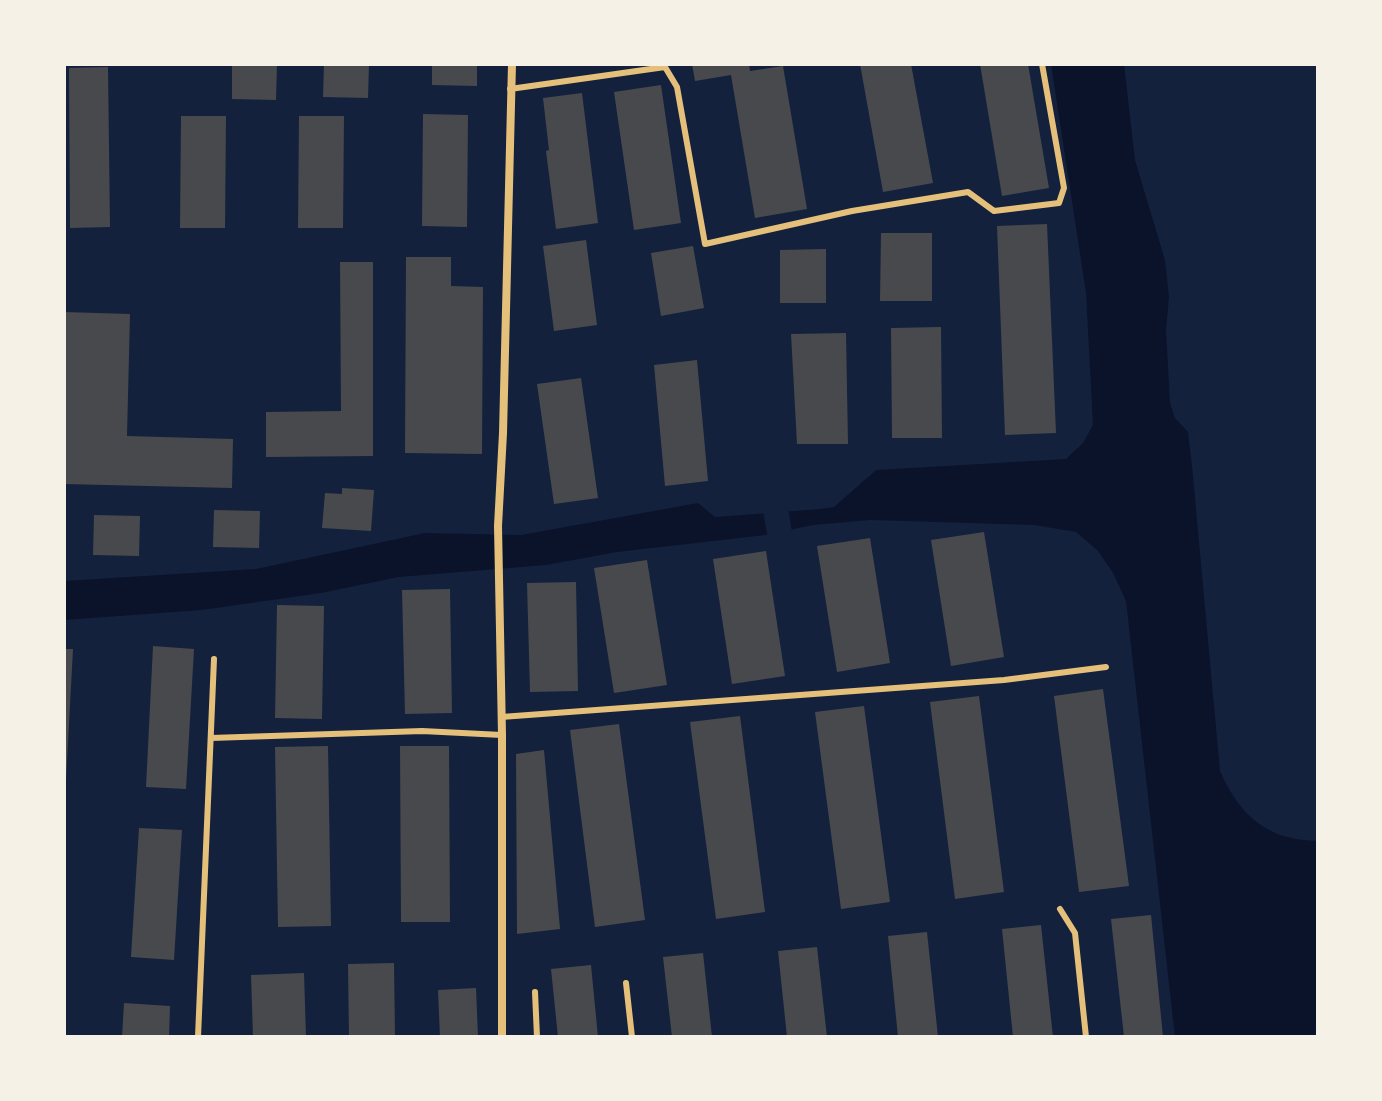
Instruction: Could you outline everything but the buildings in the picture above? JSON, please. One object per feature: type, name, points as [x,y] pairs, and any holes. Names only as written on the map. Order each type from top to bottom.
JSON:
[{"type":"street","points":[[502,1037],[498,526],[512,64]]},
{"type":"lane","points":[[510,89],[665,67],[677,87],[705,244],[852,211],[968,192],[994,211],[1059,203],[1064,188],[1042,64]]},
{"type":"lane","points":[[198,1037],[214,659]]},
{"type":"lane","points":[[501,717],[1004,680],[1106,667]]},
{"type":"lane","points":[[211,738],[422,731],[502,735]]},
{"type":"lane","points":[[1060,909],[1075,933],[1086,1037]]},
{"type":"lane","points":[[626,983],[632,1037]]},
{"type":"lane","points":[[535,992],[537,1037]]},
{"type":"water","points":[[1051,64],[1124,64],[1135,160],[1165,260],[1169,297],[1166,330],[1170,403],[1175,418],[1188,432],[1220,771],[1237,801],[1257,822],[1284,836],[1318,841],[1318,1014],[1315,1037],[1175,1037],[1126,601],[1098,551],[1076,532],[1034,525],[870,520],[617,552],[546,565],[399,577],[321,593],[202,610],[64,620],[64,581],[256,569],[425,533],[521,535],[698,503],[715,517],[820,509],[834,507],[876,470],[1066,459],[1083,443],[1093,425],[1086,293]]},
{"type":"pier","points":[[788,507],[792,533],[768,539],[763,511]]}]
